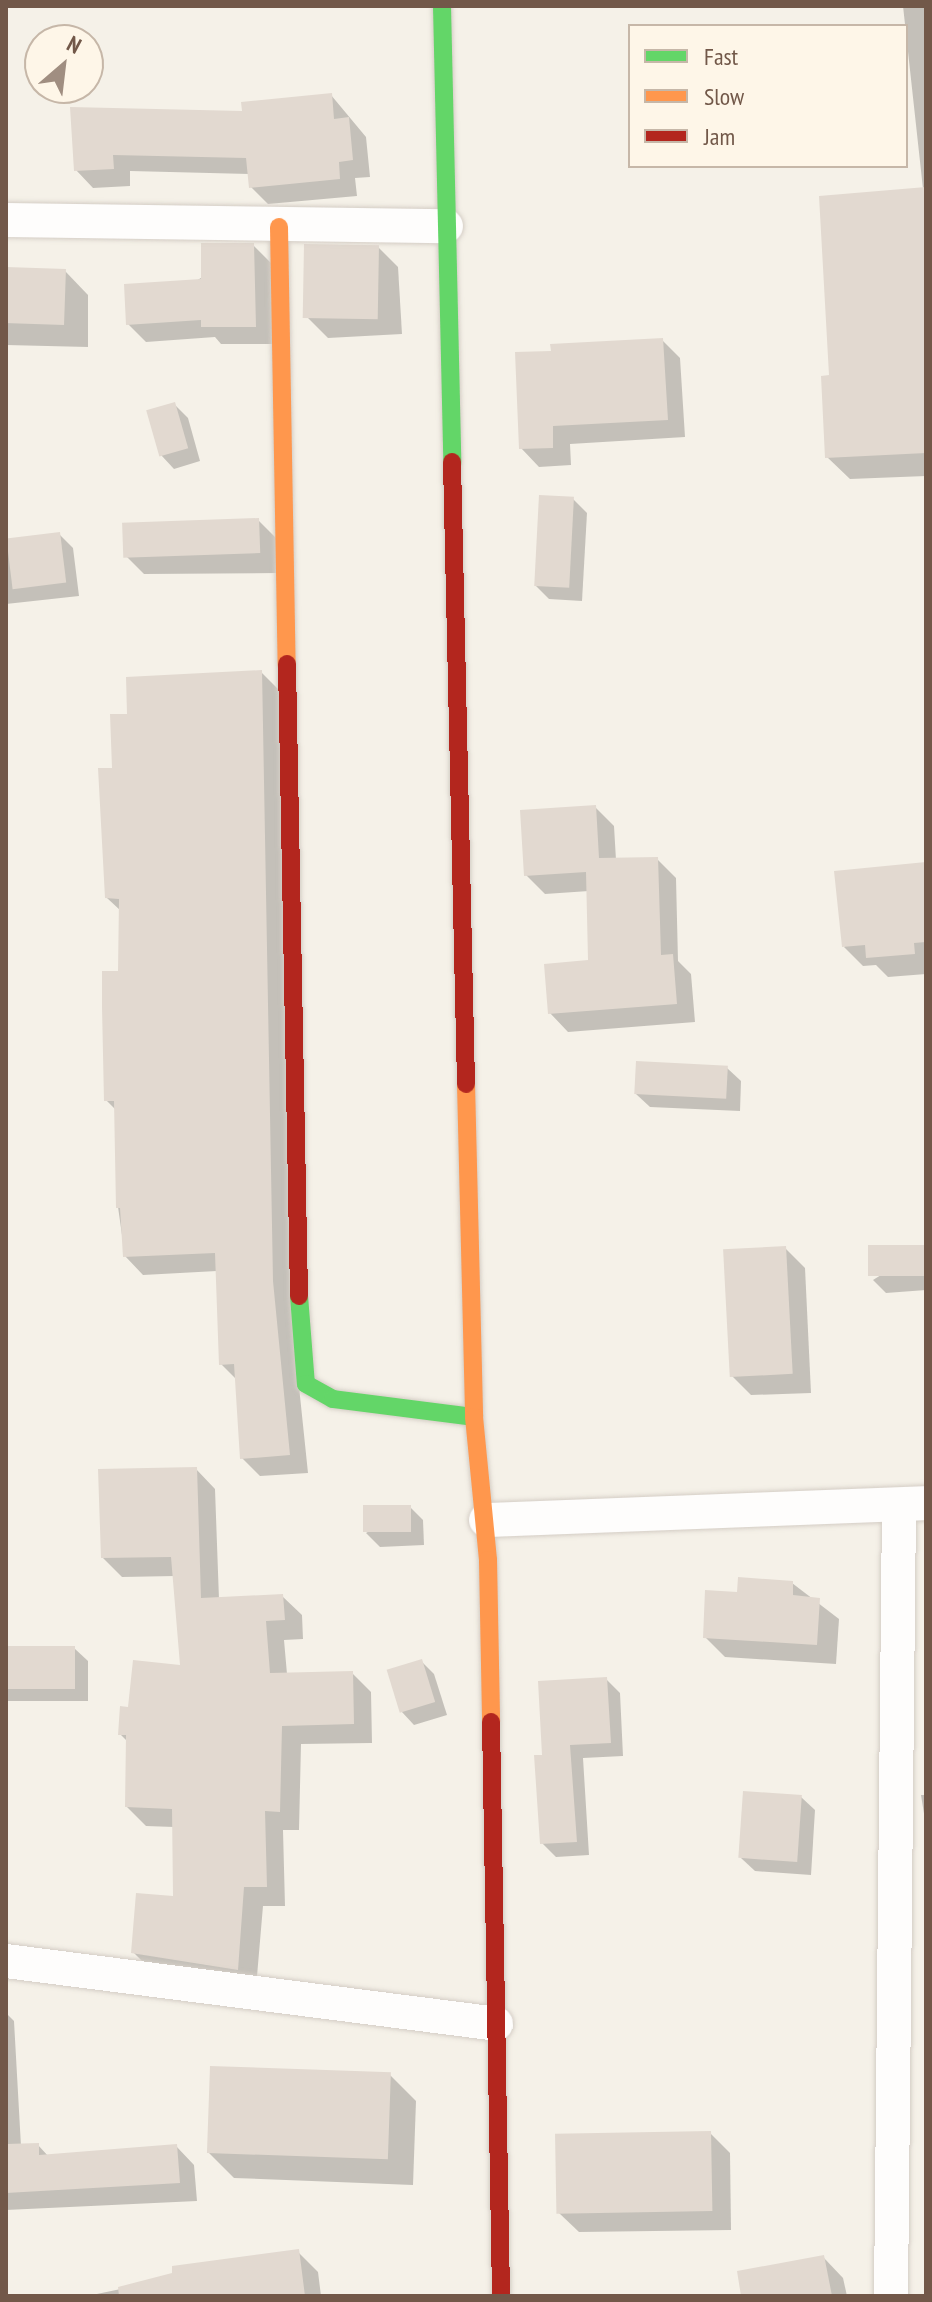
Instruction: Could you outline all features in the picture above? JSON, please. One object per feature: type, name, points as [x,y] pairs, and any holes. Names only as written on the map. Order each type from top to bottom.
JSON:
[{"type":"street","points":[[442,6],[474,1417],[486,1520],[501,2296]]},
{"type":"street","points":[[6,220],[279,227],[446,226]]},
{"type":"street","points":[[279,227],[298,1280],[306,1384],[333,1399],[474,1417]]},
{"type":"street","points":[[486,1520],[912,1504],[891,2296]]},
{"type":"street","points":[[6,1961],[496,2024]]},
{"type":"building","points":[[332,93],[334,119],[349,117],[353,160],[339,162],[340,179],[249,188],[246,158],[113,155],[114,169],[74,171],[70,107],[242,111],[241,102]]},
{"type":"building","points":[[926,187],[926,453],[825,458],[821,376],[829,375],[819,196]]},
{"type":"building","points":[[201,243],[254,243],[256,327],[201,327],[201,320],[126,325],[124,284],[201,279]]},
{"type":"building","points":[[304,244],[379,245],[378,319],[303,318]]},
{"type":"building","points":[[6,267],[66,269],[64,325],[6,323]]},
{"type":"building","points":[[663,338],[668,420],[553,426],[553,448],[519,449],[515,352],[551,351],[550,344]]},
{"type":"building","points":[[175,402],[188,448],[159,456],[146,410]]},
{"type":"building","points":[[539,495],[574,497],[569,588],[534,586]]},
{"type":"building","points":[[259,518],[260,553],[123,558],[122,523]]},
{"type":"building","points":[[60,532],[66,583],[13,589],[6,539]]},
{"type":"building","points":[[262,670],[273,1281],[290,1455],[240,1459],[234,1364],[219,1365],[215,1253],[123,1257],[120,1208],[116,1208],[114,1101],[104,1101],[102,1007],[102,971],[118,971],[119,899],[105,898],[98,768],[112,768],[110,714],[127,714],[126,677]]},
{"type":"building","points":[[596,805],[599,858],[658,857],[661,955],[673,954],[677,1004],[548,1014],[544,964],[588,960],[586,872],[524,876],[520,810]]},
{"type":"building","points":[[926,862],[926,942],[914,943],[915,954],[866,958],[865,945],[842,947],[834,871]]},
{"type":"building","points":[[636,1061],[728,1066],[726,1099],[634,1094]]},
{"type":"building","points":[[868,1245],[926,1245],[926,1276],[868,1276]]},
{"type":"building","points":[[786,1246],[793,1374],[730,1377],[723,1249]]},
{"type":"building","points":[[197,1467],[201,1598],[283,1594],[285,1620],[266,1621],[270,1673],[353,1671],[354,1724],[282,1726],[280,1812],[265,1811],[267,1887],[244,1887],[238,1970],[131,1953],[136,1893],[173,1896],[172,1809],[125,1807],[126,1735],[118,1735],[120,1706],[128,1707],[133,1660],[180,1665],[171,1557],[101,1558],[98,1469]]},
{"type":"building","points":[[363,1505],[411,1505],[411,1532],[363,1532]]},
{"type":"building","points":[[738,1577],[793,1581],[793,1595],[820,1598],[817,1645],[703,1638],[705,1590],[737,1592]]},
{"type":"building","points":[[6,1646],[75,1646],[75,1689],[6,1689]]},
{"type":"building","points":[[422,1659],[435,1702],[400,1713],[387,1670]]},
{"type":"building","points":[[607,1677],[611,1743],[570,1745],[577,1842],[540,1844],[534,1755],[542,1755],[538,1681]]},
{"type":"building","points":[[743,1791],[802,1795],[797,1862],[738,1858]]},
{"type":"building","points":[[210,2066],[391,2072],[388,2159],[207,2153]]},
{"type":"building","points":[[711,2131],[712,2211],[556,2214],[555,2134]]},
{"type":"building","points":[[39,2143],[39,2155],[177,2144],[180,2183],[6,2193],[6,2144]]},
{"type":"building","points":[[299,2249],[305,2296],[119,2296],[118,2287],[172,2273],[172,2266]]},
{"type":"building","points":[[824,2255],[832,2296],[741,2296],[737,2271]]},
{"type":"traffic: fast","points":[[442,6],[452,462]]},
{"type":"traffic: fast","points":[[299,1296],[306,1384],[333,1399],[474,1417]]},
{"type":"traffic: slow","points":[[279,227],[287,664]]},
{"type":"traffic: slow","points":[[466,1084],[474,1417],[488,1560],[491,1722]]},
{"type":"traffic: jam","points":[[452,462],[466,1084]]},
{"type":"traffic: jam","points":[[287,664],[299,1296]]},
{"type":"traffic: jam","points":[[491,1722],[501,2296]]}]
